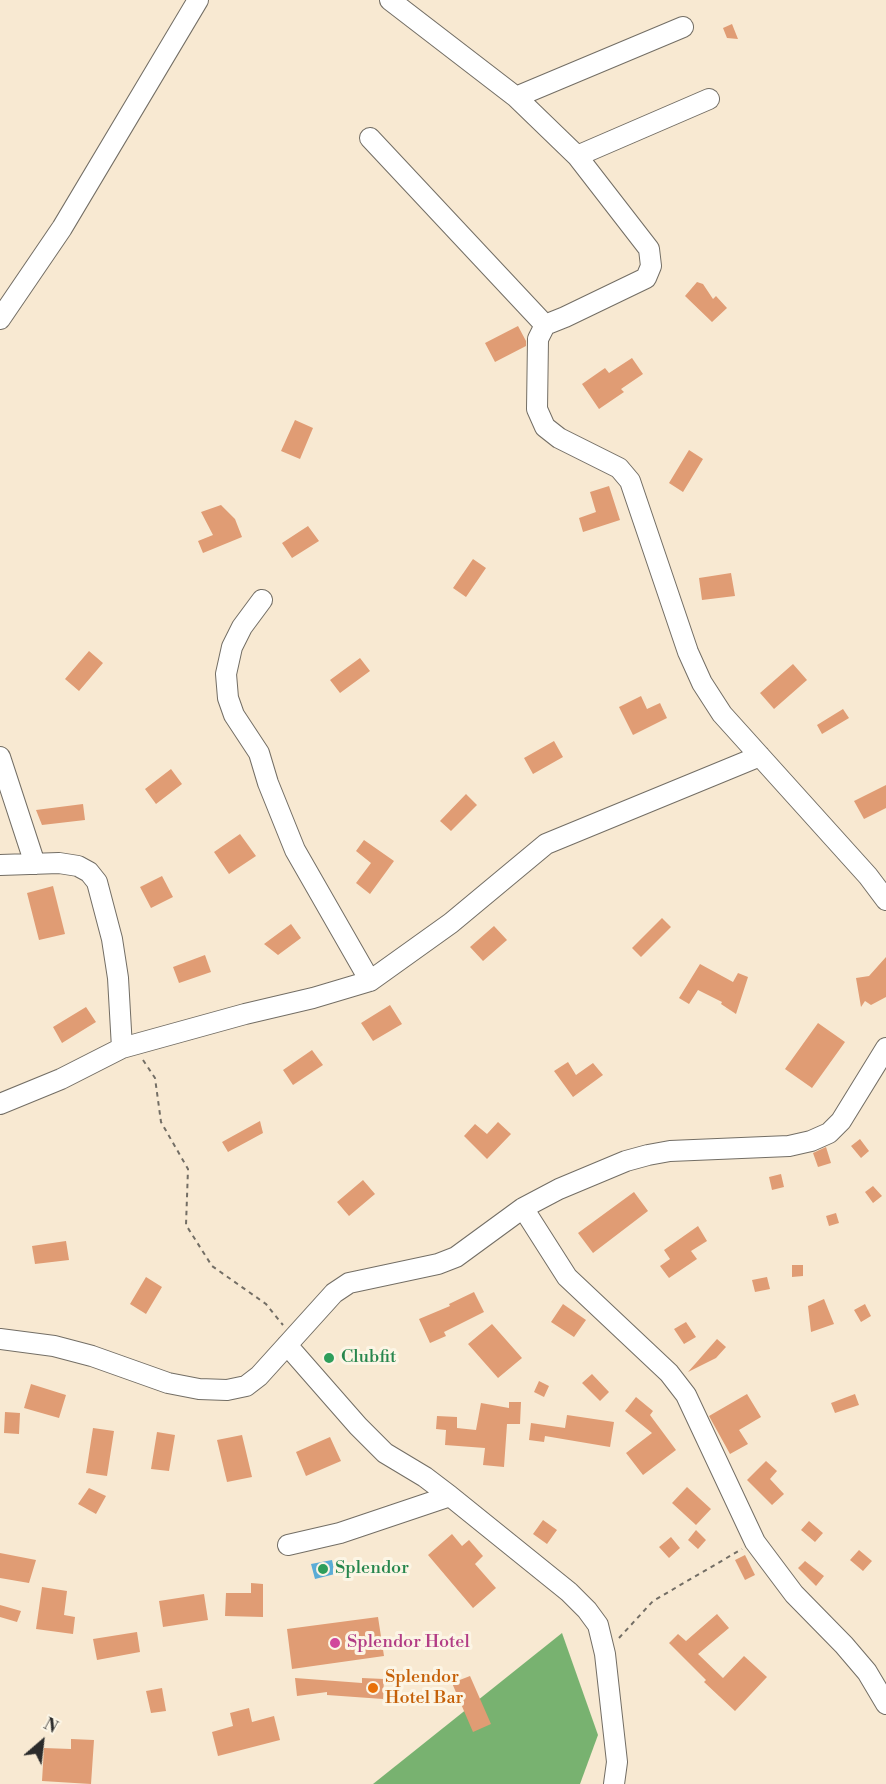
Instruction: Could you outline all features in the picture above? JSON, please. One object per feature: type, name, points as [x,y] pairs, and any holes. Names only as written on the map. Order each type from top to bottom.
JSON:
[{"type":"street","points":[[0,320],[62,228],[198,0]]},
{"type":"street","points":[[390,0],[516,97],[578,156],[650,249],[651,266],[646,278],[565,318],[545,325],[538,339],[537,409],[545,427],[559,438],[619,468],[630,481],[688,652],[702,683],[723,714],[868,876],[886,900]]},
{"type":"street","points":[[516,97],[683,27]]},
{"type":"street","points":[[578,156],[709,99]]},
{"type":"street","points":[[370,138],[545,325]]},
{"type":"street","points":[[262,600],[242,627],[232,647],[226,674],[228,698],[234,715],[259,753],[268,783],[295,850],[370,981]]},
{"type":"street","points":[[0,1104],[61,1079],[128,1046],[370,981],[452,923],[546,844],[760,756]]},
{"type":"street","points":[[0,757],[35,864]]},
{"type":"street","points":[[0,866],[60,863],[78,866],[89,872],[97,882],[112,939],[128,1046]]},
{"type":"street","points":[[0,1339],[54,1346],[92,1356],[168,1383],[199,1389],[227,1390],[246,1386],[259,1376],[334,1293],[349,1283],[438,1264],[456,1257],[523,1208],[569,1185],[627,1161],[648,1155],[670,1151],[789,1146],[811,1141],[829,1133],[841,1121],[886,1048]]},
{"type":"street","points":[[523,1208],[567,1277],[669,1373],[686,1395],[755,1542],[794,1594],[867,1672],[886,1704]]},
{"type":"street","points":[[287,1345],[384,1453],[425,1477],[570,1592],[598,1625],[605,1653],[617,1762],[614,1784]]},
{"type":"street","points":[[288,1545],[340,1533],[450,1496]]},
{"type":"path","points":[[128,1046],[155,1078],[161,1122],[188,1169],[186,1225],[212,1266],[266,1304],[282,1323],[287,1345]]},
{"type":"path","points":[[605,1653],[653,1601],[755,1542]]},
{"type":"green space","points":[[562,1633],[598,1735],[580,1784],[373,1784]]},
{"type":"water","name":"Splendor","points":[[332,1560],[335,1574],[315,1579],[311,1564]]},
{"type":"building","points":[[732,24],[738,39],[727,38],[723,28]]},
{"type":"building","points":[[697,282],[703,284],[713,299],[716,296],[727,308],[712,322],[685,296]]},
{"type":"building","points":[[518,326],[526,341],[526,346],[495,362],[485,343]]},
{"type":"building","points":[[632,358],[643,374],[621,389],[624,392],[599,409],[582,384],[605,368],[609,373]]},
{"type":"building","points":[[295,420],[313,428],[300,459],[281,451]]},
{"type":"building","points":[[689,450],[703,459],[683,492],[669,483]]},
{"type":"building","points":[[609,486],[620,520],[583,532],[579,518],[596,512],[590,492]]},
{"type":"building","points":[[221,505],[235,519],[242,537],[203,553],[198,541],[213,535],[201,512]]},
{"type":"building","points":[[308,526],[319,541],[292,558],[282,543]]},
{"type":"building","points":[[473,559],[486,568],[466,597],[453,588]]},
{"type":"building","points":[[731,573],[735,596],[702,600],[699,578]]},
{"type":"building","points":[[89,651],[103,663],[79,691],[65,679]]},
{"type":"building","points":[[360,658],[370,671],[340,693],[330,680]]},
{"type":"building","points":[[793,664],[807,680],[774,709],[760,693]]},
{"type":"building","points":[[641,696],[647,709],[660,703],[667,718],[633,735],[619,707]]},
{"type":"building","points":[[843,709],[849,718],[822,734],[817,725]]},
{"type":"building","points":[[554,741],[563,757],[533,774],[524,758]]},
{"type":"building","points":[[171,769],[182,784],[156,804],[145,789]]},
{"type":"building","points":[[886,785],[886,808],[864,819],[854,801]]},
{"type":"building","points":[[466,794],[477,805],[451,831],[440,821]]},
{"type":"building","points":[[83,804],[85,820],[42,825],[36,810]]},
{"type":"building","points":[[240,834],[256,856],[229,874],[214,852]]},
{"type":"building","points":[[364,840],[394,861],[370,894],[356,883],[371,863],[356,851]]},
{"type":"building","points":[[162,876],[173,897],[151,908],[140,887]]},
{"type":"building","points":[[53,886],[65,934],[39,940],[27,893]]},
{"type":"building","points":[[662,918],[671,927],[641,957],[632,948]]},
{"type":"building","points":[[291,924],[301,938],[278,955],[264,944]]},
{"type":"building","points":[[494,926],[507,940],[483,961],[470,947]]},
{"type":"building","points":[[205,955],[211,972],[179,983],[173,967]]},
{"type":"building","points":[[886,957],[886,997],[871,1005],[865,1001],[861,1007],[856,978],[869,976]]},
{"type":"building","points":[[700,964],[733,982],[738,973],[748,977],[736,1014],[721,1004],[722,1002],[698,990],[689,1004],[679,998]]},
{"type":"building","points":[[390,1005],[402,1024],[373,1041],[361,1023]]},
{"type":"building","points":[[86,1007],[96,1022],[62,1043],[53,1027]]},
{"type":"building","points":[[818,1023],[845,1042],[812,1088],[785,1069]]},
{"type":"building","points":[[312,1050],[323,1065],[293,1085],[283,1070]]},
{"type":"building","points":[[568,1062],[576,1075],[593,1063],[603,1075],[573,1097],[554,1071]]},
{"type":"building","points":[[260,1121],[263,1133],[228,1152],[222,1142]]},
{"type":"building","points":[[498,1122],[511,1134],[487,1159],[464,1136],[475,1124],[487,1134]]},
{"type":"building","points":[[860,1139],[869,1151],[861,1158],[851,1146]]},
{"type":"building","points":[[826,1147],[831,1163],[818,1167],[813,1153]]},
{"type":"building","points":[[781,1174],[784,1187],[772,1190],[769,1177]]},
{"type":"building","points":[[363,1180],[375,1194],[349,1216],[337,1202]]},
{"type":"building","points":[[873,1186],[882,1196],[873,1203],[865,1192]]},
{"type":"building","points":[[634,1192],[648,1211],[593,1253],[578,1233]]},
{"type":"building","points":[[836,1213],[839,1223],[829,1226],[826,1216]]},
{"type":"building","points":[[698,1226],[707,1241],[691,1251],[697,1259],[669,1278],[660,1266],[670,1259],[664,1250]]},
{"type":"building","points":[[66,1241],[69,1260],[35,1264],[32,1246]]},
{"type":"building","points":[[792,1265],[803,1265],[803,1276],[792,1277]]},
{"type":"building","points":[[146,1277],[162,1287],[146,1314],[130,1304]]},
{"type":"building","points":[[767,1277],[770,1289],[755,1292],[752,1280]]},
{"type":"building","points":[[474,1292],[484,1312],[444,1332],[446,1336],[430,1343],[419,1319],[450,1306],[449,1304]]},
{"type":"building","points":[[824,1299],[834,1324],[811,1332],[808,1306]]},
{"type":"building","points":[[563,1304],[586,1320],[574,1337],[551,1322]]},
{"type":"building","points":[[865,1304],[871,1316],[861,1322],[854,1310]]},
{"type":"building","points":[[686,1322],[696,1337],[684,1344],[674,1329]]},
{"type":"building","points":[[492,1324],[522,1358],[498,1378],[468,1344]]},
{"type":"building","points":[[717,1339],[726,1347],[716,1358],[688,1372]]},
{"type":"building","points":[[592,1374],[609,1392],[600,1401],[582,1383]]},
{"type":"building","points":[[539,1381],[549,1386],[544,1397],[534,1392]]},
{"type":"building","points":[[31,1384],[66,1395],[59,1418],[24,1408]]},
{"type":"building","points":[[747,1394],[761,1417],[739,1430],[748,1444],[730,1454],[709,1416]]},
{"type":"building","points":[[855,1394],[859,1405],[835,1413],[831,1403]]},
{"type":"building","points":[[636,1397],[653,1411],[650,1415],[676,1450],[643,1475],[626,1453],[652,1433],[625,1411]]},
{"type":"building","points":[[509,1402],[521,1402],[520,1424],[507,1424],[504,1467],[483,1465],[485,1448],[445,1445],[446,1430],[436,1429],[437,1416],[457,1417],[457,1428],[476,1430],[481,1403],[509,1408]]},
{"type":"building","points":[[5,1412],[20,1413],[19,1434],[4,1433]]},
{"type":"building","points":[[567,1415],[614,1422],[610,1447],[545,1436],[544,1442],[529,1440],[531,1423],[565,1428]]},
{"type":"building","points":[[93,1428],[114,1431],[107,1476],[86,1473]]},
{"type":"building","points":[[157,1432],[175,1435],[169,1471],[151,1469]]},
{"type":"building","points":[[242,1435],[252,1477],[227,1482],[217,1440]]},
{"type":"building","points":[[330,1437],[341,1461],[306,1476],[296,1452]]},
{"type":"building","points":[[766,1461],[777,1471],[770,1479],[784,1494],[772,1505],[747,1480]]},
{"type":"building","points":[[687,1487],[711,1509],[696,1525],[672,1503]]},
{"type":"building","points":[[89,1488],[106,1496],[96,1514],[78,1504]]},
{"type":"building","points":[[543,1520],[557,1530],[547,1544],[533,1534]]},
{"type":"building","points":[[809,1521],[823,1533],[815,1542],[801,1530]]},
{"type":"building","points":[[696,1530],[706,1540],[698,1549],[688,1540]]},
{"type":"building","points":[[452,1534],[462,1546],[469,1540],[483,1556],[475,1564],[496,1588],[473,1608],[428,1555]]},
{"type":"building","points":[[671,1537],[680,1548],[669,1558],[659,1547]]},
{"type":"building","points":[[859,1550],[872,1561],[863,1571],[850,1560]]},
{"type":"building","points":[[0,1553],[36,1560],[29,1583],[0,1578]]},
{"type":"building","points":[[745,1555],[755,1575],[745,1580],[735,1560]]},
{"type":"building","points":[[805,1561],[824,1576],[816,1586],[798,1568]]},
{"type":"building","points":[[251,1583],[263,1584],[263,1617],[225,1616],[226,1593],[251,1593]]},
{"type":"building","points":[[42,1587],[67,1591],[64,1615],[75,1617],[73,1634],[36,1629]]},
{"type":"building","points":[[204,1594],[208,1620],[163,1627],[159,1601]]},
{"type":"building","points":[[0,1605],[21,1611],[17,1622],[0,1617]]},
{"type":"building","points":[[717,1614],[729,1628],[698,1654],[723,1678],[744,1656],[767,1677],[735,1711],[704,1682],[706,1680],[669,1643],[678,1634],[686,1641]]},
{"type":"building","name":"Splendor Hotel","points":[[378,1617],[384,1656],[292,1669],[287,1629]]},
{"type":"building","points":[[137,1632],[140,1652],[97,1660],[93,1639]]},
{"type":"building","points":[[470,1676],[491,1724],[473,1732],[452,1683]]},
{"type":"building","points":[[295,1678],[362,1683],[362,1678],[384,1679],[383,1699],[327,1695],[327,1692],[297,1696]]},
{"type":"building","points":[[162,1688],[166,1711],[151,1713],[146,1691]]},
{"type":"building","points":[[249,1708],[252,1722],[274,1716],[280,1740],[218,1756],[212,1732],[233,1726],[230,1713]]},
{"type":"building","points":[[71,1739],[94,1740],[91,1784],[42,1781],[44,1748],[71,1749]]},
{"type":"place","name":"Clubfit","points":[[329,1358]]},
{"type":"place","name":"Splendor","points":[[323,1569]]},
{"type":"place","name":"Splendor Hotel","points":[[335,1643]]},
{"type":"place","name":"Splendor Hotel Bar","points":[[373,1688]]}]
